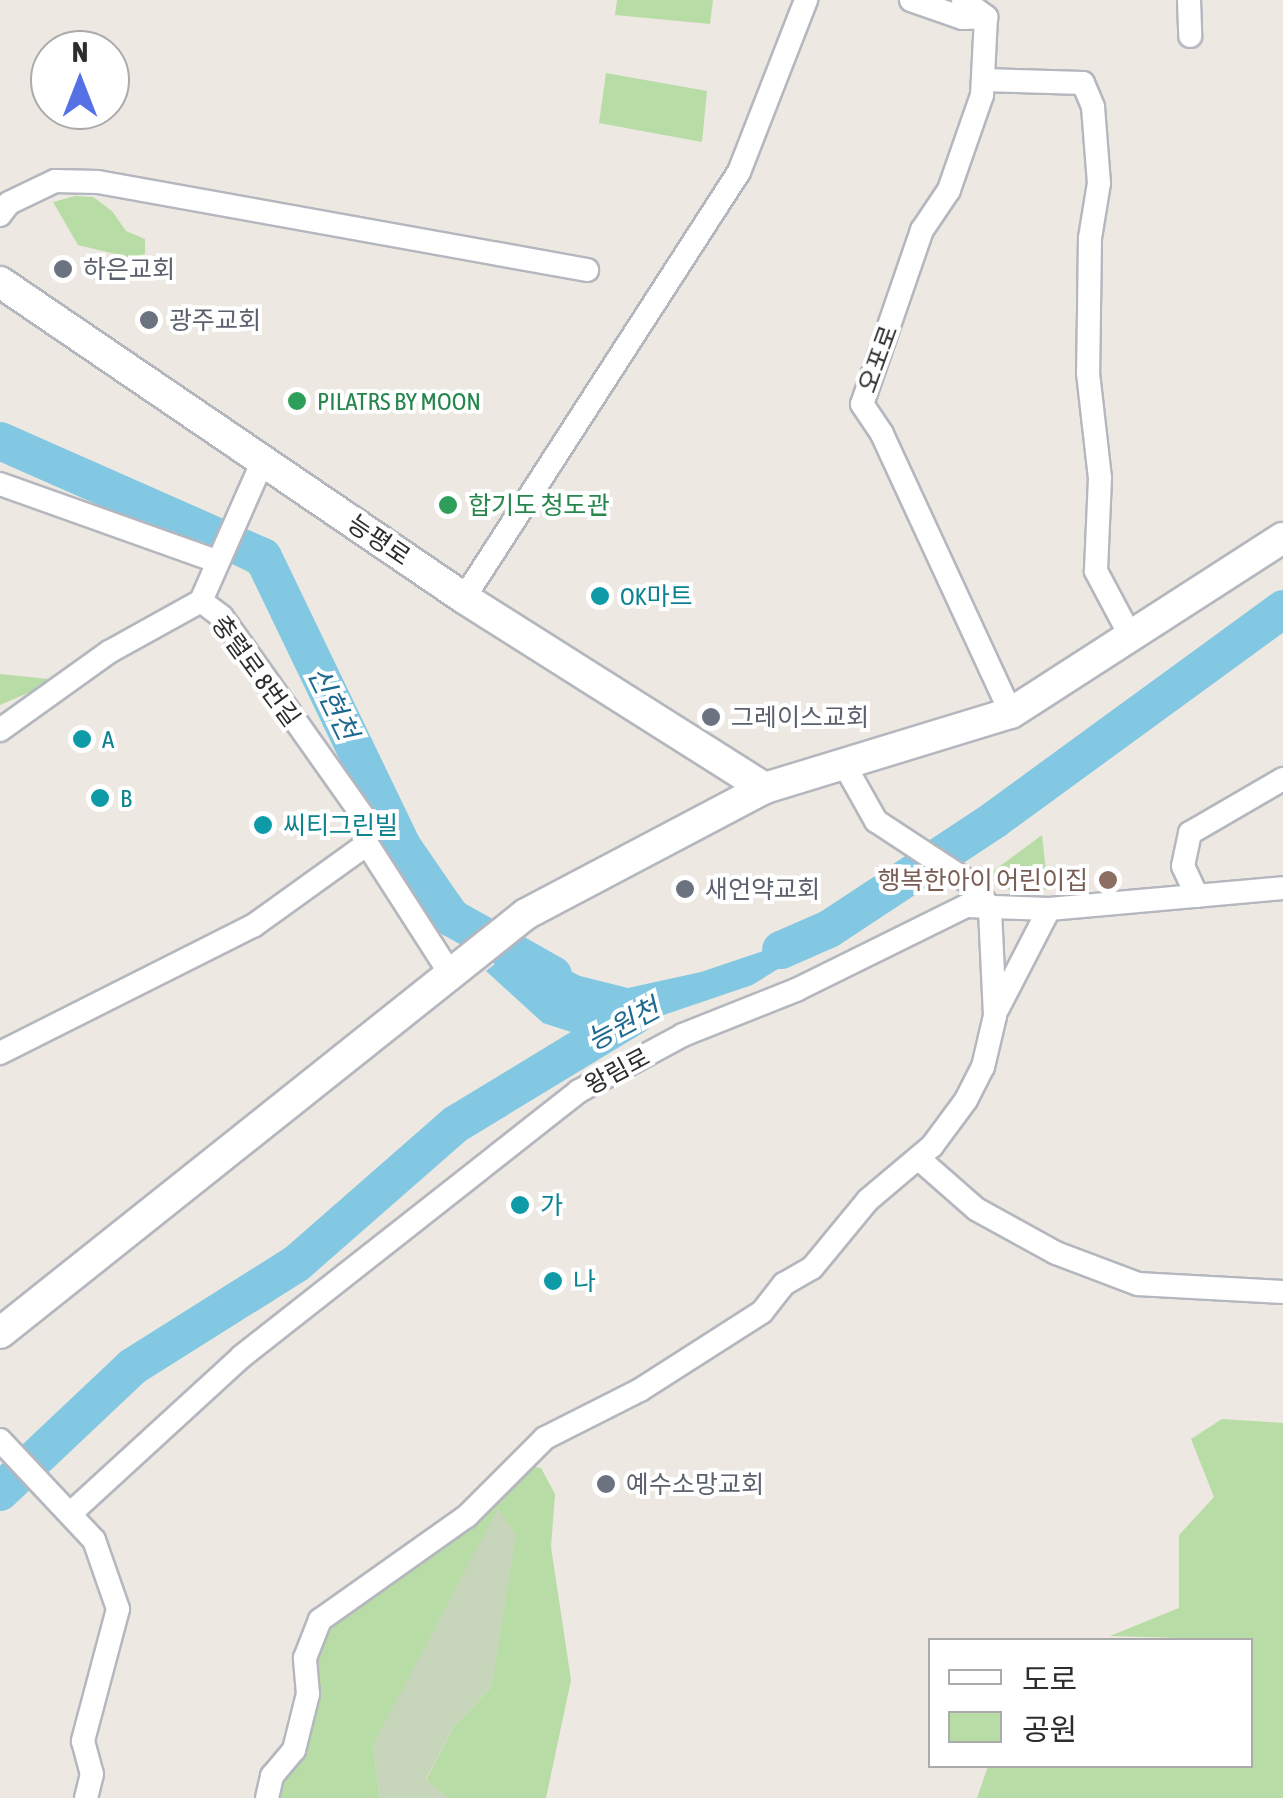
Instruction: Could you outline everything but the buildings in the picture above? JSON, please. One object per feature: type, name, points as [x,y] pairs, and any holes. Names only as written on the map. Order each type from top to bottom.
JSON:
[{"type":"main road","name":"능평로","points":[[0,282],[464,598],[765,788]]},
{"type":"main road","points":[[0,1334],[526,914],[765,788],[1011,713],[1283,538]]},
{"type":"street","points":[[464,598],[739,172],[806,0]]},
{"type":"street","points":[[911,0],[962,18],[986,17]]},
{"type":"street","points":[[963,0],[986,17]]},
{"type":"street","points":[[1188,0],[1190,36]]},
{"type":"street","name":"오포로","points":[[986,17],[983,80],[948,190],[922,230],[862,404],[882,434],[1011,713]]},
{"type":"street","points":[[983,80],[1083,84],[1093,107],[1099,183],[1090,238],[1088,373],[1100,478],[1096,571],[1131,637]]},
{"type":"street","points":[[0,215],[9,203],[55,180],[98,182],[587,270]]},
{"type":"street","points":[[201,601],[230,526],[262,463]]},
{"type":"street","points":[[0,484],[218,557]]},
{"type":"street","name":"충렬로 8번길","points":[[0,730],[109,652],[201,601],[222,617],[365,820],[367,844],[451,976]]},
{"type":"street","points":[[267,1798],[272,1776],[294,1750],[308,1694],[304,1658],[320,1620],[345,1596],[467,1516],[545,1438],[640,1390],[762,1312],[784,1284],[812,1268],[868,1200],[918,1158],[966,1100],[984,1067],[994,1016],[990,908],[972,884],[882,825],[844,764]]},
{"type":"street","points":[[1197,896],[1183,866],[1190,833],[1283,780]]},
{"type":"street","points":[[0,1053],[253,926],[367,844]]},
{"type":"street","name":"왕림로","points":[[68,1509],[241,1357],[579,1091],[684,1035],[796,990],[966,906],[1049,909],[1283,888]]},
{"type":"street","points":[[994,1016],[1049,909]]},
{"type":"street","points":[[918,1158],[976,1209],[1056,1253],[1138,1284],[1283,1292]]},
{"type":"street","points":[[0,1440],[94,1540],[118,1608],[83,1742],[92,1774],[86,1798]]},
{"type":"green space","points":[[617,0],[713,0],[710,24],[615,15]]},
{"type":"green space","points":[[606,73],[707,91],[702,142],[599,123]]},
{"type":"green space","points":[[75,196],[93,197],[112,211],[126,231],[145,239],[145,254],[132,258],[78,245],[53,202]]},
{"type":"green space","points":[[232,544],[262,557],[313,669],[251,574],[223,558]]},
{"type":"green space","points":[[0,674],[58,680],[0,705]]},
{"type":"green space","points":[[1042,835],[1048,889],[1017,894],[985,877]]},
{"type":"green space","points":[[416,871],[443,907],[460,937],[448,934]]},
{"type":"green space","points":[[1222,1419],[1283,1423],[1283,1798],[977,1798],[987,1768],[1253,1768],[1253,1638],[1110,1636],[1179,1608],[1179,1535],[1214,1497],[1191,1439]]},
{"type":"green space","points":[[525,1465],[541,1468],[555,1494],[551,1547],[571,1680],[546,1798],[448,1798],[426,1780],[453,1728],[492,1686],[373,1744],[380,1798],[272,1798],[311,1658],[328,1620]]},
{"type":"green space","points":[[498,1508],[516,1535],[492,1686],[453,1728],[426,1779],[448,1798],[380,1798],[373,1745]]},
{"type":"water","points":[[870,902],[822,942],[752,985],[593,1039],[543,1023],[486,971],[519,945],[580,976],[628,988],[701,972],[829,929]]},
{"type":"water","points":[[444,907],[454,909],[479,925],[460,937]]},
{"type":"waterway","name":"신현천","points":[[0,441],[263,557],[402,846],[444,907],[452,918],[553,975]]},
{"type":"waterway","name":"능원천","points":[[781,950],[829,929],[994,820],[1283,609]]},
{"type":"waterway","name":"능원천","points":[[0,1492],[132,1367],[297,1263],[456,1124],[635,1015]]},
{"type":"place","name":"하은교회","points":[[63,269]]},
{"type":"place","name":"광주교회","points":[[149,320]]},
{"type":"place","name":"PILATRS BY MOON","points":[[297,401]]},
{"type":"place","name":"합기도 청도관","points":[[448,505]]},
{"type":"place","name":"OK마트","points":[[600,596]]},
{"type":"place","name":"그레이스교회","points":[[711,717]]},
{"type":"place","name":"A","points":[[82,739]]},
{"type":"place","name":"B","points":[[100,798]]},
{"type":"place","name":"씨티그린빌","points":[[263,825]]},
{"type":"place","name":"행복한아이 어린이집","points":[[1108,880]]},
{"type":"place","name":"새언약교회","points":[[685,889]]},
{"type":"place","name":"가","points":[[520,1205]]},
{"type":"place","name":"나","points":[[553,1281]]},
{"type":"place","name":"예수소망교회","points":[[606,1484]]}]
